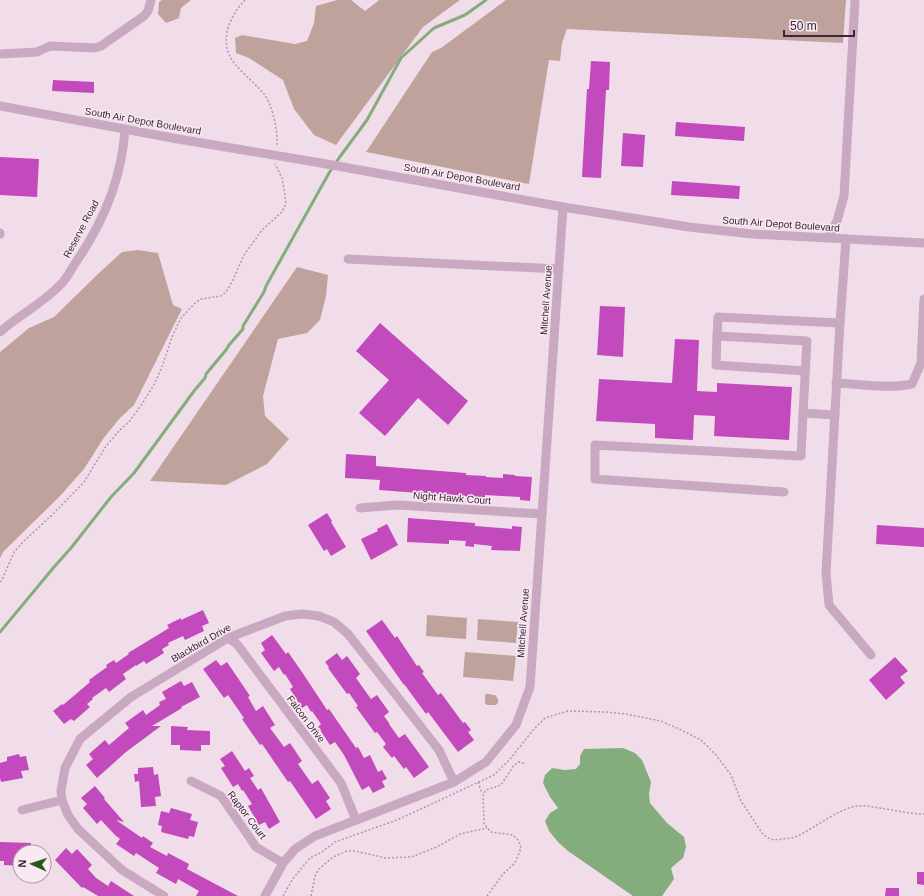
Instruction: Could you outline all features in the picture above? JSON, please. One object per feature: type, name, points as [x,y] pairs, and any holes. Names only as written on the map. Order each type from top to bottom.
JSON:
[{"type":"street","points":[[0,54],[38,52],[50,46],[95,48],[101,46],[144,16],[148,11],[151,0]]},
{"type":"street","points":[[828,238],[837,220],[844,196],[855,0]]},
{"type":"street","name":"South Air Depot Boulevard","points":[[0,106],[563,207],[689,227],[752,234],[924,243]]},
{"type":"street","name":"Reserve Road","points":[[0,332],[22,314],[43,301],[61,284],[84,251],[102,217],[114,187],[124,141],[125,129]]},
{"type":"street","name":"Mitchell Avenue","points":[[265,896],[283,863],[295,849],[315,836],[454,782],[486,762],[516,725],[530,687],[563,207]]},
{"type":"street","points":[[846,239],[836,383],[826,573],[829,605],[871,655]]},
{"type":"street","points":[[348,259],[559,270]]},
{"type":"street","points":[[836,383],[879,386],[903,386],[912,384],[921,363],[924,299]]},
{"type":"street","points":[[805,371],[716,365],[718,317],[840,323]]},
{"type":"street","points":[[717,336],[807,341],[801,456],[595,445],[595,479],[784,492]]},
{"type":"street","points":[[803,413],[835,415]]},
{"type":"street","name":"Night Hawk Court","points":[[360,508],[397,505],[542,514]]},
{"type":"street","name":"Blackbird Drive","points":[[164,896],[122,870],[78,829],[68,815],[62,800],[61,792],[65,768],[80,739],[131,697],[228,638],[285,616],[302,614],[320,616],[334,622],[348,634],[439,750],[454,782]]},
{"type":"street","name":"Falcon Drive","points":[[228,638],[237,644],[341,783],[356,820]]},
{"type":"street","name":"Raptor Court","points":[[192,782],[221,796],[256,847],[283,863]]},
{"type":"street","points":[[22,810],[62,800]]},
{"type":"path","points":[[0,582],[14,552],[84,482],[106,446],[129,422],[142,404],[155,383],[172,337],[181,318],[201,298],[221,296],[226,292],[244,255],[262,230],[275,220],[282,212],[286,203],[282,178],[275,165],[277,142],[270,105],[264,94],[234,63],[228,54],[226,46],[228,26],[234,14],[245,0]]},
{"type":"path","points":[[283,896],[292,880],[310,858],[322,852],[335,842],[397,820],[494,775],[511,758],[544,718],[568,711],[626,714],[661,721],[702,740],[716,754],[727,769],[741,801],[762,833],[768,838],[774,840],[792,838],[800,835],[850,807],[868,806],[924,814]]},
{"type":"path","points":[[483,794],[486,790],[501,785],[514,765],[520,762],[526,764]]},
{"type":"path","points":[[478,782],[483,794],[484,824],[491,832],[513,835],[519,841],[521,848],[515,863],[503,874],[487,896]]},
{"type":"path","points":[[311,896],[315,876],[319,869],[334,857],[347,851],[355,851],[386,858],[411,857],[437,847],[460,834],[487,828]]},
{"type":"shaded area","points":[[162,0],[191,0],[181,8],[179,18],[166,23],[158,14],[159,2]]},
{"type":"shaded area","points":[[337,0],[351,0],[365,11],[379,0],[460,0],[423,27],[336,145],[314,135],[294,109],[283,80],[249,58],[236,53],[235,38],[242,35],[295,44],[307,41],[314,23],[316,6]]},
{"type":"shaded area","points":[[506,0],[846,0],[843,43],[567,29],[562,43],[560,61],[549,60],[529,184],[366,152],[432,52],[441,48]]},
{"type":"shaded area","points":[[138,250],[158,253],[173,305],[182,309],[134,405],[119,419],[103,439],[84,469],[60,496],[3,552],[0,558],[0,352],[29,328],[54,317],[122,252]]},
{"type":"shaded area","points":[[297,267],[328,275],[326,296],[320,320],[307,333],[278,339],[263,396],[265,416],[289,439],[267,464],[226,485],[150,481]]},
{"type":"shaded area","points":[[427,615],[467,618],[466,639],[426,636]]},
{"type":"shaded area","points":[[478,619],[518,622],[516,643],[477,640]]},
{"type":"shaded area","points":[[465,652],[516,656],[513,681],[463,677]]},
{"type":"shaded area","points":[[486,694],[495,695],[498,699],[498,703],[496,705],[487,705],[485,703]]},
{"type":"shaded area","points":[[623,748],[635,753],[642,760],[651,782],[649,794],[650,803],[667,823],[684,837],[686,847],[683,858],[671,868],[674,879],[662,896],[633,896],[568,851],[549,831],[545,821],[550,813],[558,808],[550,797],[543,783],[545,775],[552,768],[565,770],[576,769],[580,764],[580,756],[584,749]]},
{"type":"building","points":[[591,61],[610,62],[609,90],[606,90],[601,178],[582,177],[587,89],[589,89]]},
{"type":"building","points":[[53,80],[94,82],[94,93],[52,91]]},
{"type":"building","points":[[676,122],[745,127],[744,141],[675,136]]},
{"type":"building","points":[[623,133],[645,135],[643,167],[621,166]]},
{"type":"building","points":[[0,157],[39,159],[37,197],[0,195]]},
{"type":"building","points":[[672,181],[740,186],[739,199],[671,195]]},
{"type":"building","points":[[600,306],[625,307],[623,357],[597,355]]},
{"type":"building","points":[[380,323],[468,401],[448,425],[418,398],[385,436],[359,413],[389,380],[356,351]]},
{"type":"building","points":[[675,339],[699,340],[697,391],[717,392],[717,383],[792,387],[789,440],[714,436],[715,416],[694,415],[693,440],[655,438],[655,424],[596,421],[599,379],[672,383]]},
{"type":"building","points":[[346,454],[376,456],[376,466],[466,473],[466,475],[486,477],[503,478],[503,474],[532,477],[530,501],[520,500],[520,497],[485,495],[485,498],[379,490],[380,480],[345,478]]},
{"type":"building","points":[[327,513],[346,547],[331,556],[327,549],[324,551],[308,525]]},
{"type":"building","points":[[408,518],[475,523],[475,526],[512,529],[512,526],[522,527],[520,551],[491,550],[492,546],[474,544],[474,547],[465,546],[466,541],[449,540],[449,544],[407,542]]},
{"type":"building","points":[[387,524],[398,545],[371,560],[361,539],[378,531],[377,529]]},
{"type":"building","points":[[877,525],[924,528],[924,547],[876,544]]},
{"type":"building","points":[[203,610],[209,623],[202,626],[204,631],[185,640],[183,636],[168,643],[169,645],[162,649],[164,653],[146,664],[144,661],[136,665],[123,674],[126,679],[109,692],[106,688],[92,698],[93,699],[87,704],[90,707],[74,721],[71,719],[64,724],[53,711],[62,704],[63,705],[90,682],[89,680],[107,667],[106,665],[114,660],[116,663],[129,654],[128,653],[169,628],[167,625]]},
{"type":"building","points":[[382,620],[395,638],[397,636],[417,666],[419,665],[424,672],[422,673],[438,695],[441,693],[463,723],[465,722],[471,730],[468,732],[474,740],[458,752],[428,712],[426,714],[366,631]]},
{"type":"building","points":[[272,635],[286,654],[288,652],[327,710],[329,709],[356,748],[358,747],[364,758],[370,755],[378,772],[382,770],[387,779],[382,781],[385,787],[373,793],[369,786],[362,790],[344,755],[335,742],[330,745],[318,727],[321,724],[307,705],[302,708],[290,689],[293,687],[285,674],[284,675],[279,667],[274,671],[261,653],[265,650],[261,643]]},
{"type":"building","points":[[337,653],[342,660],[347,656],[360,674],[356,678],[371,699],[377,695],[389,712],[384,716],[399,738],[405,734],[429,767],[414,778],[406,767],[404,769],[394,756],[392,758],[383,747],[386,744],[377,732],[375,733],[356,707],[358,706],[349,693],[347,694],[328,668],[329,667],[325,662]]},
{"type":"building","points":[[895,657],[908,671],[900,677],[905,683],[886,700],[869,680]]},
{"type":"building","points":[[216,660],[221,666],[227,662],[250,696],[248,697],[256,711],[263,706],[275,725],[270,728],[284,747],[290,743],[302,761],[298,764],[312,784],[318,780],[330,798],[326,801],[331,809],[316,819],[262,744],[260,745],[228,695],[224,698],[203,669]]},
{"type":"building","points":[[181,681],[184,686],[192,682],[200,697],[181,707],[182,708],[152,726],[161,726],[126,752],[97,778],[86,765],[93,759],[89,754],[105,740],[109,745],[129,728],[125,723],[143,710],[146,715],[160,705],[159,702],[166,699],[162,692]]},
{"type":"building","points":[[171,726],[188,727],[187,730],[210,731],[210,745],[201,745],[201,751],[180,750],[180,745],[171,745]]},
{"type":"building","points":[[232,751],[245,771],[249,768],[254,776],[250,778],[258,790],[261,788],[280,822],[269,829],[265,822],[259,825],[248,806],[252,804],[243,790],[242,791],[238,784],[233,787],[221,768],[225,766],[220,759]]},
{"type":"building","points":[[19,754],[20,757],[26,756],[29,770],[21,771],[23,778],[1,782],[0,763],[7,761],[7,757]]},
{"type":"building","points":[[153,767],[154,775],[158,774],[161,796],[155,797],[156,806],[141,807],[139,781],[135,782],[134,774],[138,774],[138,768]]},
{"type":"building","points":[[95,786],[124,822],[116,820],[142,838],[143,836],[153,843],[150,847],[167,856],[168,853],[189,864],[187,869],[238,896],[196,896],[199,891],[178,879],[176,884],[156,873],[159,868],[136,853],[134,856],[116,844],[120,839],[101,820],[97,824],[83,808],[87,804],[81,798]]},
{"type":"building","points":[[171,808],[192,814],[190,820],[198,822],[194,837],[189,836],[188,839],[161,832],[162,826],[158,825],[161,811],[169,813]]},
{"type":"building","points":[[0,842],[31,843],[12,844],[12,866],[4,865],[4,861],[0,861]]},
{"type":"building","points":[[66,848],[72,854],[77,849],[92,865],[88,869],[96,878],[108,886],[111,881],[134,896],[98,896],[83,887],[82,888],[55,860]]},
{"type":"building","points":[[917,872],[924,872],[924,885],[917,884]]},
{"type":"building","points":[[886,888],[899,888],[899,896],[885,896]]},
{"type":"waterway","points":[[0,632],[71,548],[111,497],[134,473],[205,378],[206,374],[243,329],[243,326],[264,292],[329,173],[367,120],[401,58],[434,28],[465,15],[486,0]]}]
